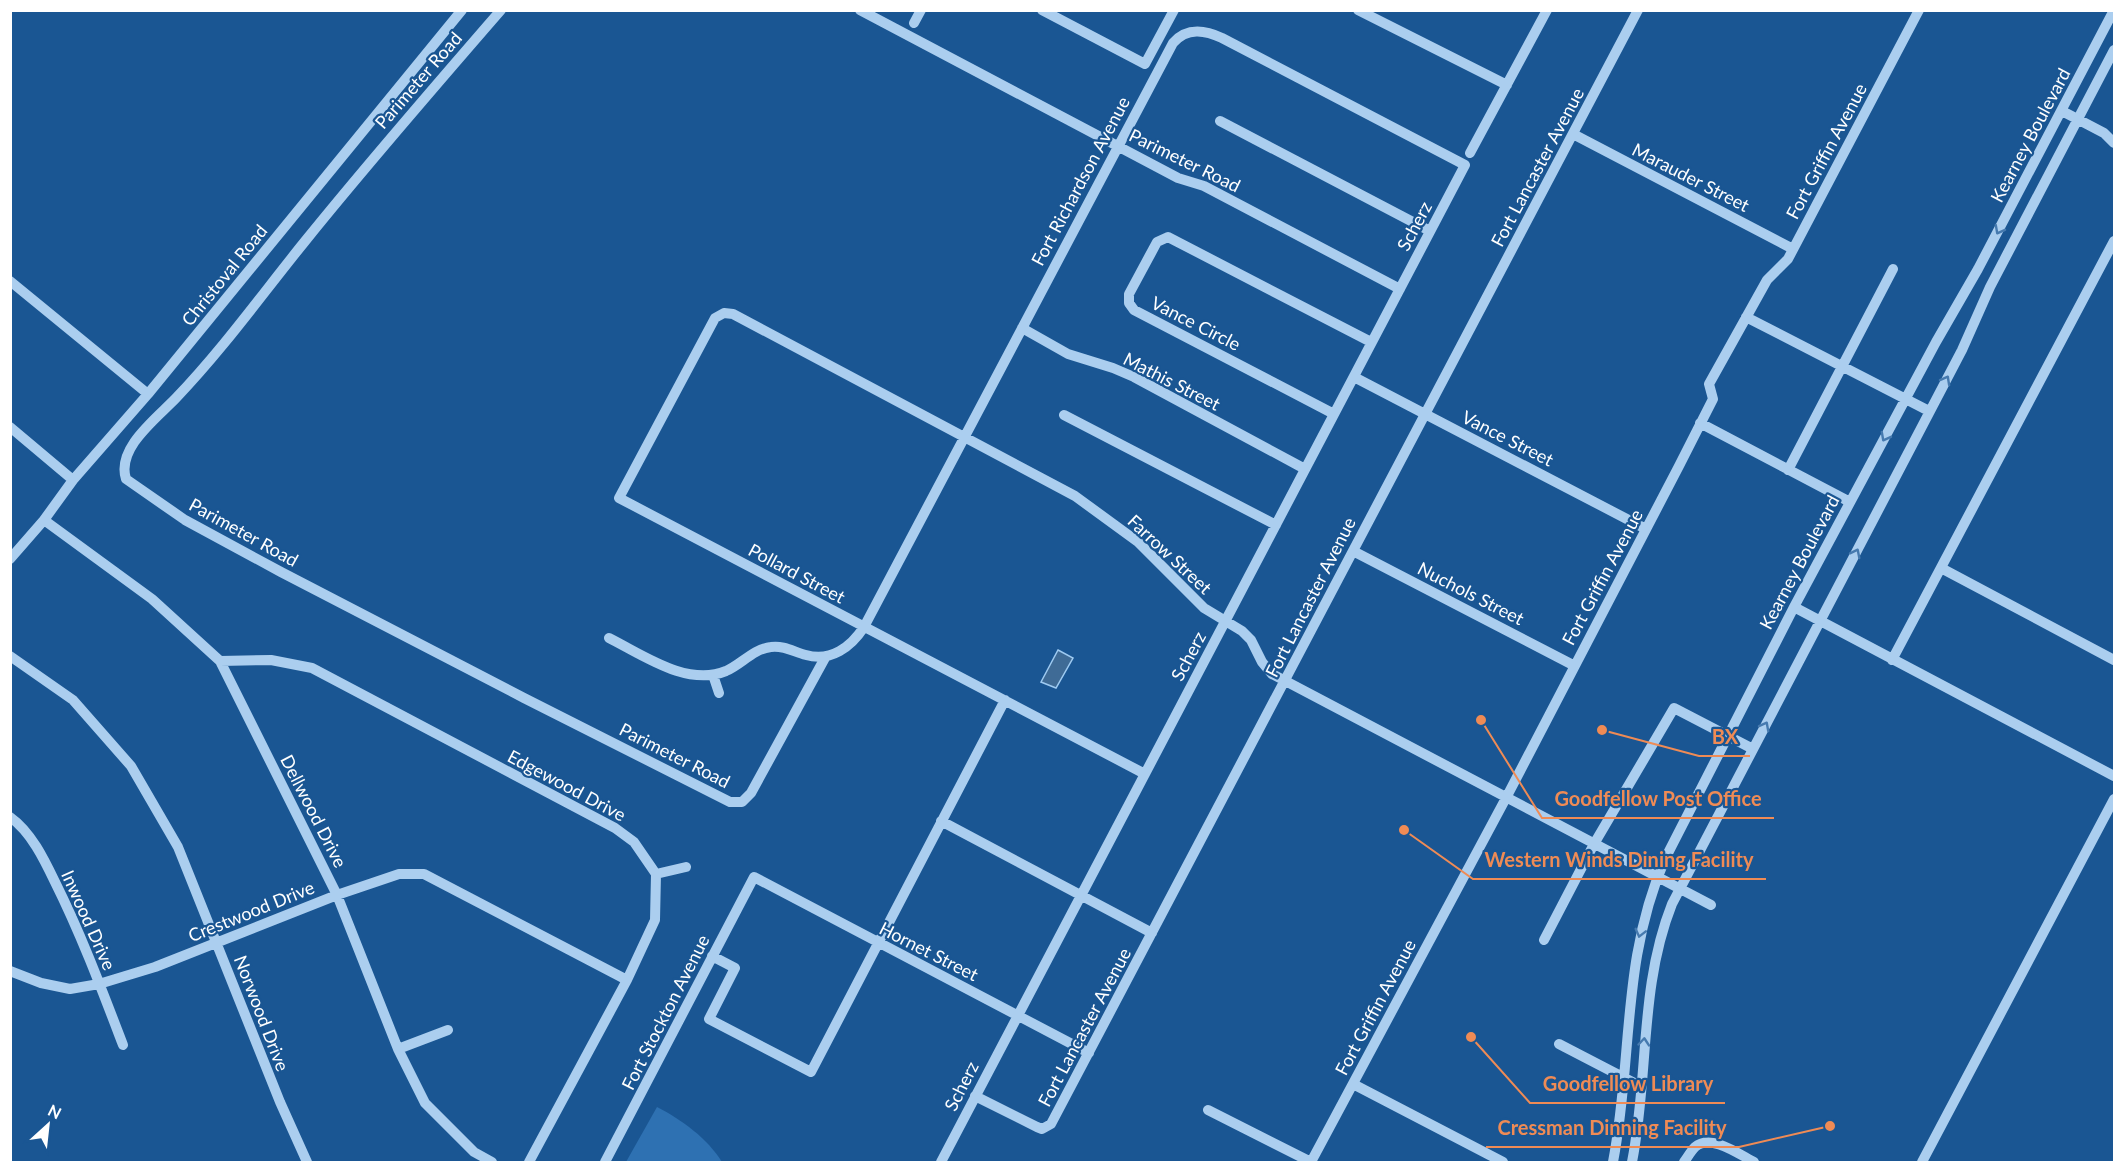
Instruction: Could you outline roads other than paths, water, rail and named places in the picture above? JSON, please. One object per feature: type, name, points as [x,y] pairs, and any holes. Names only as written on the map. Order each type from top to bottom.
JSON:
[{"type":"street","name":"Christoval Road","points":[[10,560],[462,10]]},
{"type":"street","name":"Parimeter Road","points":[[501,10],[370,161],[200,373],[139,436],[127,453],[124,462],[123,471],[126,479],[185,520],[281,572],[524,698],[730,801],[742,802],[751,793],[826,656]]},
{"type":"street","name":"Parimeter Road","points":[[861,10],[1118,144],[1178,178],[1204,186],[1400,289]]},
{"type":"street","points":[[914,23],[921,10]]},
{"type":"street","points":[[1042,10],[1146,64],[1174,10]]},
{"type":"street","points":[[1358,10],[1507,86]]},
{"type":"street","points":[[1470,153],[1547,10]]},
{"type":"street","name":"Fort Lancaster Avenue","points":[[975,1096],[1037,1127],[1047,1127],[1051,1124],[1638,10]]},
{"type":"street","name":"Fort Griffin Avenue","points":[[1311,1162],[1506,798],[1713,399],[1709,384],[1767,280],[1788,259],[1919,10]]},
{"type":"street","points":[[2100,10],[2113,15]]},
{"type":"street","name":"Kearney Boulevard","points":[[1613,1162],[1620,1123],[1629,1001],[1636,950],[1657,877],[1672,842],[1794,607],[2113,15]]},
{"type":"street","name":"Fort Richardson Avenue","points":[[826,656],[848,647],[864,627],[1173,42],[1185,33],[1203,31],[1222,38],[1465,165]]},
{"type":"street","name":"Kearney Boulevard","points":[[1632,1162],[1649,991],[1666,921],[1680,889],[1962,350],[1990,288],[2115,50]]},
{"type":"street","points":[[2062,111],[2104,133],[2115,142]]},
{"type":"street","points":[[1220,120],[1430,231]]},
{"type":"street","name":"Marauder Street","points":[[1573,134],[1793,249]]},
{"type":"street","name":"Scherz","points":[[940,1162],[1465,165]]},
{"type":"street","name":"Vance Circle","points":[[1334,414],[1134,310],[1129,303],[1129,294],[1157,242],[1168,237],[1371,342]]},
{"type":"street","points":[[1892,660],[2115,241]]},
{"type":"street","points":[[1788,470],[1893,269]]},
{"type":"street","points":[[10,282],[148,394]]},
{"type":"street","name":"Farrow Street","points":[[720,315],[733,314],[1045,479],[1096,510],[1150,553],[1204,608],[1248,636],[1267,669],[1285,681],[1710,905]]},
{"type":"street","name":"Pollard Street","points":[[720,315],[712,322],[619,498],[1145,774]]},
{"type":"street","points":[[1746,316],[1929,411]]},
{"type":"street","name":"Mathis Street","points":[[1022,328],[1068,354],[1134,377],[1305,469]]},
{"type":"street","name":"Vance Street","points":[[1354,376],[1646,529]]},
{"type":"street","points":[[1065,415],[1276,525]]},
{"type":"street","points":[[1700,423],[1850,502]]},
{"type":"street","points":[[10,427],[74,480]]},
{"type":"street","name":"Dellwood Drive","points":[[44,520],[152,599],[220,661],[337,895],[398,1049],[425,1103],[474,1152],[492,1162]]},
{"type":"street","name":"Nuchols Street","points":[[1353,551],[1573,665]]},
{"type":"street","points":[[1941,568],[2115,660]]},
{"type":"street","points":[[1794,607],[2115,776]]},
{"type":"street","points":[[609,638],[667,667],[691,674],[713,675],[730,669],[755,652],[769,647],[785,647],[807,656],[826,656]]},
{"type":"street","name":"Norwood Drive","points":[[10,656],[73,700],[131,766],[178,847],[279,1102],[307,1162]]},
{"type":"street","name":"Edgewood Drive","points":[[220,661],[271,660],[312,668],[615,828],[634,842],[656,874]]},
{"type":"street","points":[[713,675],[718,693]]},
{"type":"street","points":[[712,956],[735,968],[709,1019],[811,1072],[1005,700]]},
{"type":"street","points":[[1544,940],[1594,844],[1674,708],[1753,749]]},
{"type":"street","points":[[1922,1162],[2115,799]]},
{"type":"street","name":"Inwood Drive","points":[[10,817],[19,823],[43,858],[68,909],[123,1045]]},
{"type":"street","points":[[941,821],[1152,933]]},
{"type":"street","points":[[529,1162],[627,980],[655,920],[656,874],[686,867]]},
{"type":"street","name":"Crestwood Drive","points":[[10,971],[41,983],[70,989],[99,984],[155,968],[337,895],[399,874],[424,874],[627,980]]},
{"type":"street","name":"Hornet Street","points":[[754,877],[1089,1053]]},
{"type":"street","name":"Fort Stockton Avenue","points":[[605,1162],[754,877]]},
{"type":"street","points":[[398,1049],[448,1030]]},
{"type":"street","points":[[1559,1044],[1640,1086]]},
{"type":"street","points":[[1353,1084],[1503,1162]]},
{"type":"street","points":[[1208,1110],[1311,1162]]},
{"type":"street","points":[[1684,1162],[1696,1146],[1708,1142],[1720,1145],[1754,1162]]},
{"type":"place","name":"Goodfellow Post Office","points":[[1481,720]]},
{"type":"place","name":"BX","points":[[1602,730]]},
{"type":"place","name":"Western Winds Dining Facility","points":[[1404,830]]},
{"type":"place","name":"Goodfellow Library","points":[[1471,1037]]},
{"type":"place","name":"Cressman Dinning Facility","points":[[1830,1126]]}]
